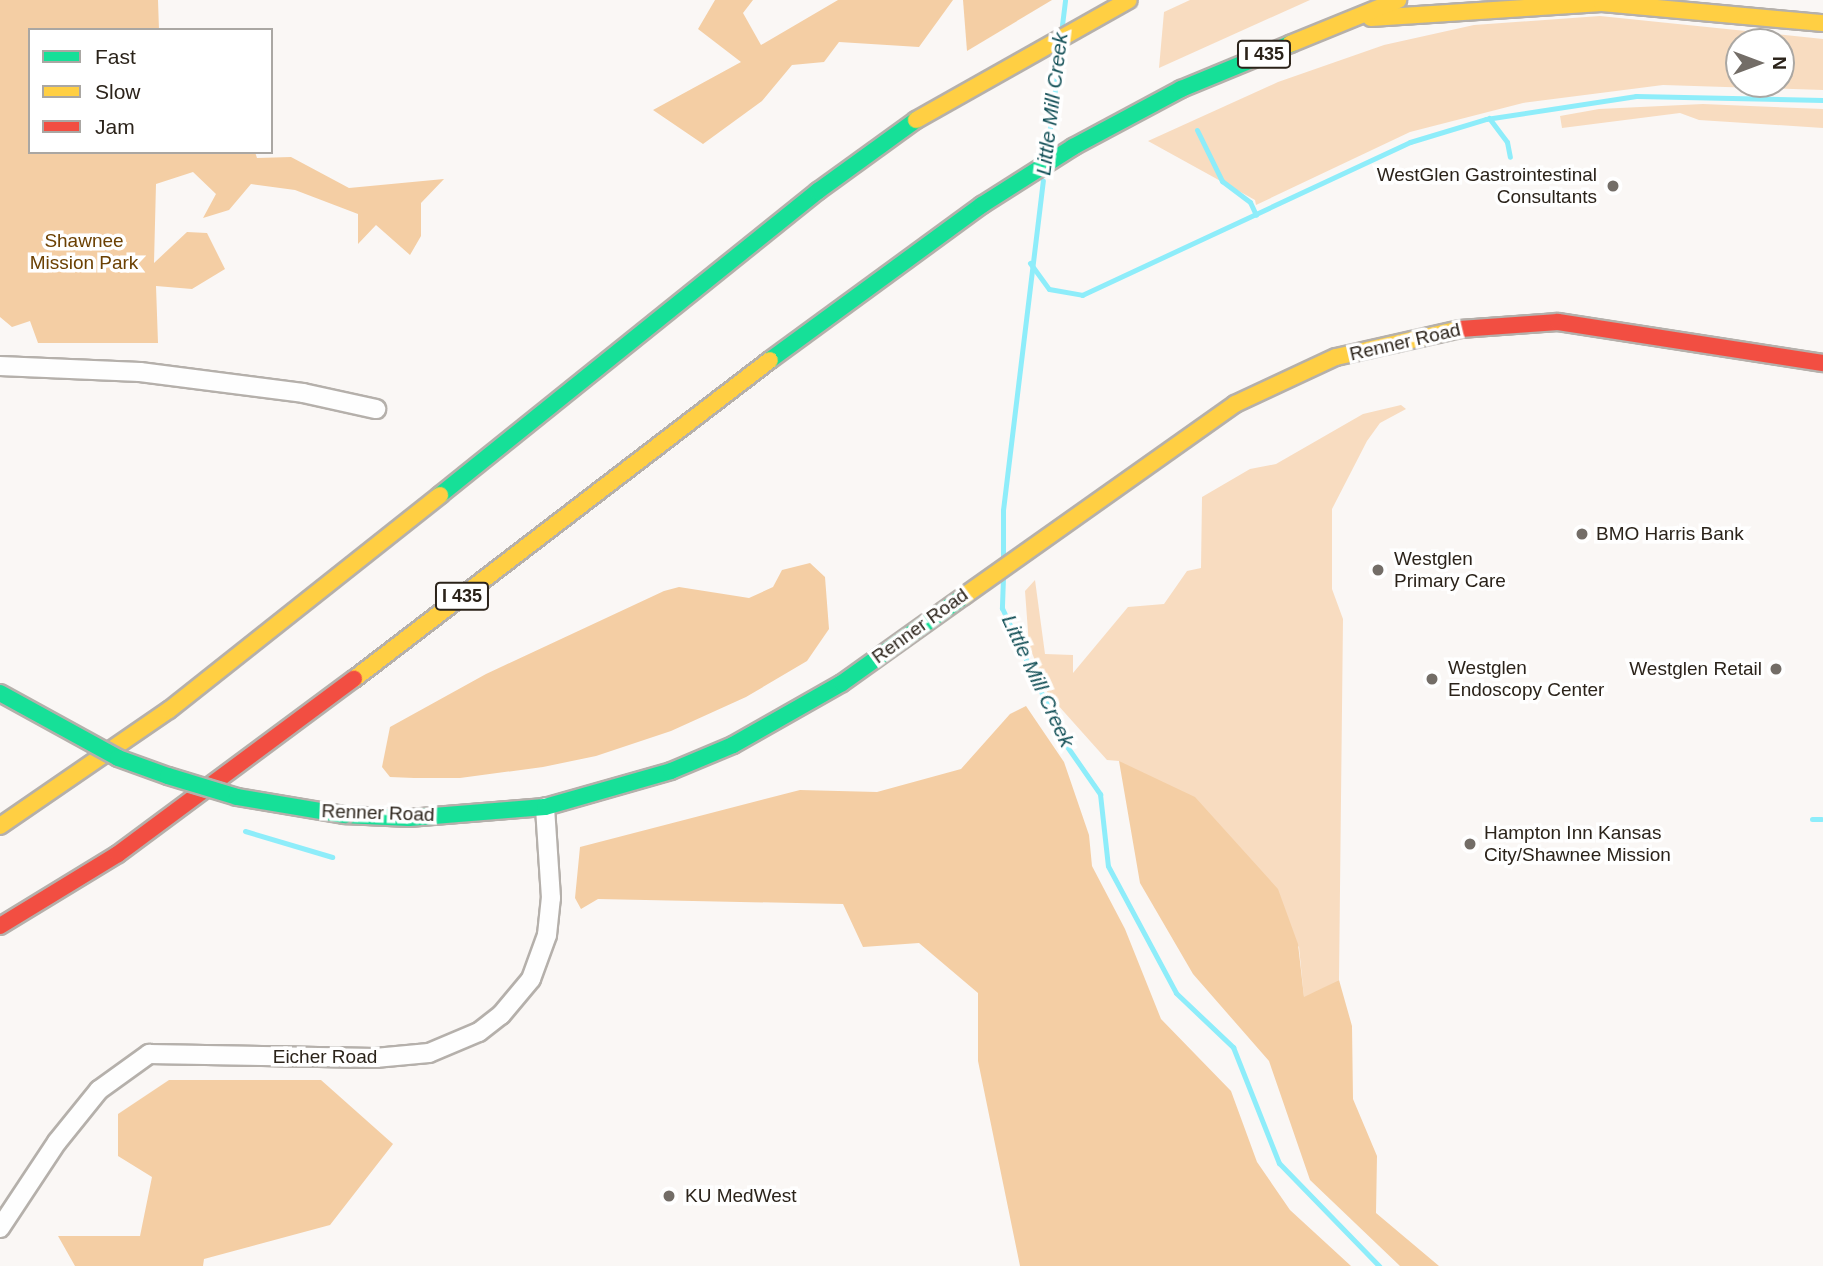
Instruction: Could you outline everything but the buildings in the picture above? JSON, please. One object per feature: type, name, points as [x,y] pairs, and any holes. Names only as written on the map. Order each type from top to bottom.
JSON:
[{"type":"main road","points":[[0,826],[158,718],[260,640],[818,191],[918,119],[1129,0]]},
{"type":"main road","name":"I 435","points":[[0,926],[118,854],[250,759],[915,253],[1073,147],[1181,89],[1398,0]]},
{"type":"main road","points":[[1348,19],[1602,4],[1823,23]]},
{"type":"main road","name":"Renner Road","points":[[0,694],[118,758],[168,776],[276,806],[344,815],[408,818],[545,807],[658,775],[733,745],[792,715],[902,640],[1090,502],[1235,404],[1336,357],[1401,339],[1488,325],[1558,322],[1823,363]]},
{"type":"street","points":[[0,366],[140,372],[222,382],[376,409]]},
{"type":"street","name":"Eicher Road","points":[[0,1228],[57,1142],[99,1090],[149,1054],[375,1058],[429,1053],[486,1026],[531,979],[547,935],[551,898],[545,807]]},
{"type":"shaded area","points":[[1190,0],[1310,0],[1159,68],[1164,12]]},
{"type":"shaded area","points":[[1600,16],[1725,29],[1725,87],[1663,85],[1523,103],[1410,132],[1256,205],[1255,200],[1148,141],[1278,82],[1384,45],[1474,25]]},
{"type":"shaded area","points":[[1795,36],[1823,39],[1823,90],[1795,89]]},
{"type":"shaded area","points":[[1703,104],[1823,109],[1823,128],[1699,120],[1680,113],[1562,128],[1560,116],[1599,109]]},
{"type":"shaded area","points":[[1401,405],[1406,409],[1380,423],[1367,441],[1332,509],[1332,589],[1343,619],[1339,980],[1304,998],[1299,947],[1119,761],[1107,760],[1048,694],[1029,645],[1025,591],[1035,580],[1045,654],[1073,655],[1073,673],[1128,607],[1164,604],[1187,571],[1201,568],[1202,497],[1250,469],[1276,464],[1363,414]]},
{"type":"green space","name":"Shawnee Mission Park","points":[[0,0],[158,0],[159,28],[28,28],[28,154],[256,154],[257,158],[291,157],[349,188],[444,179],[421,203],[421,236],[410,255],[376,225],[358,244],[358,214],[295,190],[251,184],[229,210],[203,218],[216,194],[193,172],[156,184],[154,263],[187,232],[207,233],[225,269],[192,289],[156,286],[158,343],[38,343],[30,321],[12,327],[0,317]]},
{"type":"green space","points":[[715,0],[753,0],[743,13],[761,45],[838,0],[953,0],[919,47],[839,42],[824,62],[792,65],[762,101],[703,144],[653,110],[741,62],[698,29]]},
{"type":"green space","points":[[963,0],[1052,0],[967,51]]},
{"type":"green space","points":[[810,563],[825,577],[829,629],[807,661],[746,697],[671,731],[596,756],[543,767],[460,778],[414,778],[390,777],[382,767],[390,727],[486,674],[664,591],[679,587],[749,598],[773,587],[782,570]]},
{"type":"green space","points":[[1026,706],[1064,762],[1089,835],[1092,866],[1125,929],[1161,1019],[1231,1091],[1257,1162],[1290,1210],[1351,1266],[1020,1266],[978,1061],[978,993],[919,943],[863,947],[843,904],[598,899],[581,909],[575,898],[580,847],[800,790],[877,792],[961,769],[1010,714]]},
{"type":"green space","points":[[1119,761],[1195,797],[1278,889],[1298,944],[1304,997],[1339,980],[1352,1026],[1353,1099],[1377,1156],[1376,1213],[1439,1266],[1400,1266],[1310,1180],[1269,1061],[1193,974],[1140,883]]},
{"type":"green space","points":[[169,1080],[321,1080],[393,1144],[330,1225],[204,1259],[203,1266],[75,1266],[58,1236],[140,1236],[152,1177],[118,1156],[118,1114]]},
{"type":"waterway","name":"Little Mill Creek","points":[[1062,25],[1065,0]]},
{"type":"waterway","name":"Little Mill Creek","points":[[1047,150],[1060,52]]},
{"type":"waterway","points":[[1030,263],[1049,289],[1082,295],[1410,142],[1486,119],[1636,96],[1823,100]]},
{"type":"waterway","points":[[1489,118],[1507,142],[1510,157]]},
{"type":"waterway","points":[[1197,130],[1222,181],[1250,202],[1256,215]]},
{"type":"waterway","name":"Little Mill Creek","points":[[1003,557],[1003,510],[1043,180]]},
{"type":"waterway","name":"Little Mill Creek","points":[[1003,577],[1002,608],[1066,745],[1100,794],[1108,866],[1176,993],[1233,1047],[1279,1163],[1379,1266]]},
{"type":"waterway","points":[[1812,819],[1821,819]]},
{"type":"waterway","points":[[245,831],[332,857]]},
{"type":"traffic: fast","points":[[770,360],[982,205],[1073,147],[1181,89],[1290,44]]},
{"type":"traffic: fast","points":[[440,495],[818,191],[916,120]]},
{"type":"traffic: fast","points":[[344,815],[409,818],[545,807],[671,771],[733,745],[842,683],[964,596]]},
{"type":"traffic: fast","points":[[0,693],[118,758],[168,776],[237,797],[344,815]]},
{"type":"traffic: slow","points":[[916,120],[1129,0]]},
{"type":"traffic: slow","points":[[1290,44],[1398,0]]},
{"type":"traffic: slow","points":[[1371,18],[1602,3],[1823,23]]},
{"type":"traffic: slow","points":[[964,596],[1235,404],[1336,357],[1460,329]]},
{"type":"traffic: slow","points":[[354,679],[770,360]]},
{"type":"traffic: slow","points":[[0,826],[169,710],[440,495]]},
{"type":"traffic: jam","points":[[1460,329],[1558,322],[1823,363]]},
{"type":"traffic: jam","points":[[0,926],[118,854],[354,679]]},
{"type":"place","name":"WestGlen Gastrointestinal Consultants","points":[[1613,186]]},
{"type":"place","name":"BMO Harris Bank","points":[[1582,534]]},
{"type":"place","name":"Westglen Primary Care","points":[[1378,570]]},
{"type":"place","name":"Westglen Retail","points":[[1776,669]]},
{"type":"place","name":"Westglen Endoscopy Center","points":[[1432,679]]},
{"type":"place","name":"Hampton Inn Kansas City/Shawnee Mission","points":[[1470,844]]},
{"type":"place","name":"KU MedWest","points":[[669,1196]]}]
